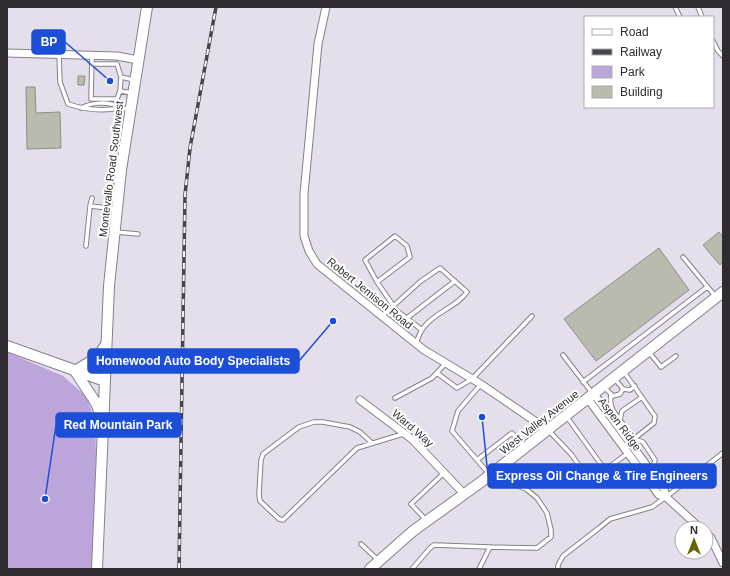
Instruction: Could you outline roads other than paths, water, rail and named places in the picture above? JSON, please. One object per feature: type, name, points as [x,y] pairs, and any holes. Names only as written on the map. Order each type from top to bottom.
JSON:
[{"type":"main road","name":"Montevallo Road Southwest","points":[[105,381],[109,286],[125,109],[133,93],[147,7]]},
{"type":"main road","name":"West Valley Avenue","points":[[370,569],[413,531],[464,495],[720,295]]},
{"type":"main road","points":[[75,371],[98,357],[106,342]]},
{"type":"main road","points":[[7,346],[105,381],[96,569]]},
{"type":"main road","points":[[75,371],[96,403],[102,422]]},
{"type":"street","name":"Robert Jemison Road","points":[[326,7],[318,52],[304,194],[304,236],[309,251],[317,264],[416,344],[481,384],[548,430]]},
{"type":"street","points":[[7,52],[113,56],[138,60]]},
{"type":"street","name":"Aspen Ridge","points":[[591,397],[618,422],[629,443],[631,451],[653,480],[659,495],[666,497],[691,520]]},
{"type":"street","name":"Aspen Ridge","points":[[591,397],[629,443]]},
{"type":"street","name":"Ward Way","points":[[360,400],[413,440],[464,495]]},
{"type":"street","points":[[714,543],[723,563]]},
{"type":"lane","points":[[675,7],[680,16]]},
{"type":"lane","points":[[714,45],[723,56]]},
{"type":"lane","points":[[59,54],[60,82],[68,104],[80,108],[89,103],[114,104],[125,109]]},
{"type":"lane","points":[[92,55],[91,99],[117,99],[120,91],[121,77],[117,64],[92,64]]},
{"type":"lane","points":[[113,56],[113,64]]},
{"type":"lane","points":[[121,77],[135,80]]},
{"type":"lane","points":[[120,91],[133,93]]},
{"type":"lane","points":[[86,246],[92,198]]},
{"type":"lane","points":[[90,206],[117,209]]},
{"type":"lane","points":[[114,232],[138,234]]},
{"type":"lane","points":[[377,282],[410,257],[407,246],[395,236],[365,260],[377,282],[394,304],[397,311],[422,330]]},
{"type":"lane","points":[[683,257],[707,287],[720,295]]},
{"type":"lane","points":[[381,316],[421,281],[440,268],[467,292],[463,299],[431,319],[422,330],[416,344]]},
{"type":"lane","points":[[407,318],[455,281]]},
{"type":"lane","points":[[583,382],[707,287]]},
{"type":"lane","points":[[437,373],[457,388],[472,379],[532,316]]},
{"type":"lane","points":[[648,351],[661,367],[676,356]]},
{"type":"lane","points":[[563,355],[583,382],[591,397]]},
{"type":"lane","points":[[396,398],[432,378],[446,363]]},
{"type":"lane","points":[[623,371],[656,416],[654,423],[629,443]]},
{"type":"lane","points":[[614,378],[623,389],[630,390],[636,388]]},
{"type":"lane","points":[[412,569],[434,545],[537,548],[551,537],[547,513],[537,498],[526,489],[490,475],[452,431],[458,411],[481,384]]},
{"type":"lane","points":[[604,387],[611,395],[614,396],[620,394],[623,389]]},
{"type":"lane","points":[[611,395],[611,408],[618,422]]},
{"type":"lane","points":[[618,422],[622,411],[642,397]]},
{"type":"lane","points":[[566,416],[605,470]]},
{"type":"lane","points":[[372,443],[360,432],[350,427],[323,422],[314,422],[299,427],[263,454],[260,460],[260,501],[279,519],[283,520],[357,448],[404,433]]},
{"type":"lane","points":[[548,430],[570,454],[590,481],[631,451]]},
{"type":"lane","points":[[478,460],[512,433],[525,448]]},
{"type":"lane","points":[[629,443],[643,442],[655,460],[654,464],[646,470]]},
{"type":"lane","points":[[558,569],[558,565],[563,556],[610,519],[652,507],[723,453]]},
{"type":"lane","points":[[719,456],[723,460]]},
{"type":"lane","points":[[427,521],[411,504],[444,473]]},
{"type":"lane","points":[[361,544],[378,561]]},
{"type":"lane","points":[[479,569],[490,547]]},
{"type":"railway","points":[[179,569],[185,195],[190,148],[216,7]]},
{"type":"place","name":"BP","points":[[110,81]]},
{"type":"place","name":"Homewood Auto Body Specialists","points":[[333,321]]},
{"type":"place","name":"Express Oil Change & Tire Engineers","points":[[482,417]]},
{"type":"place","name":"Red Mountain Park","points":[[45,499]]}]
